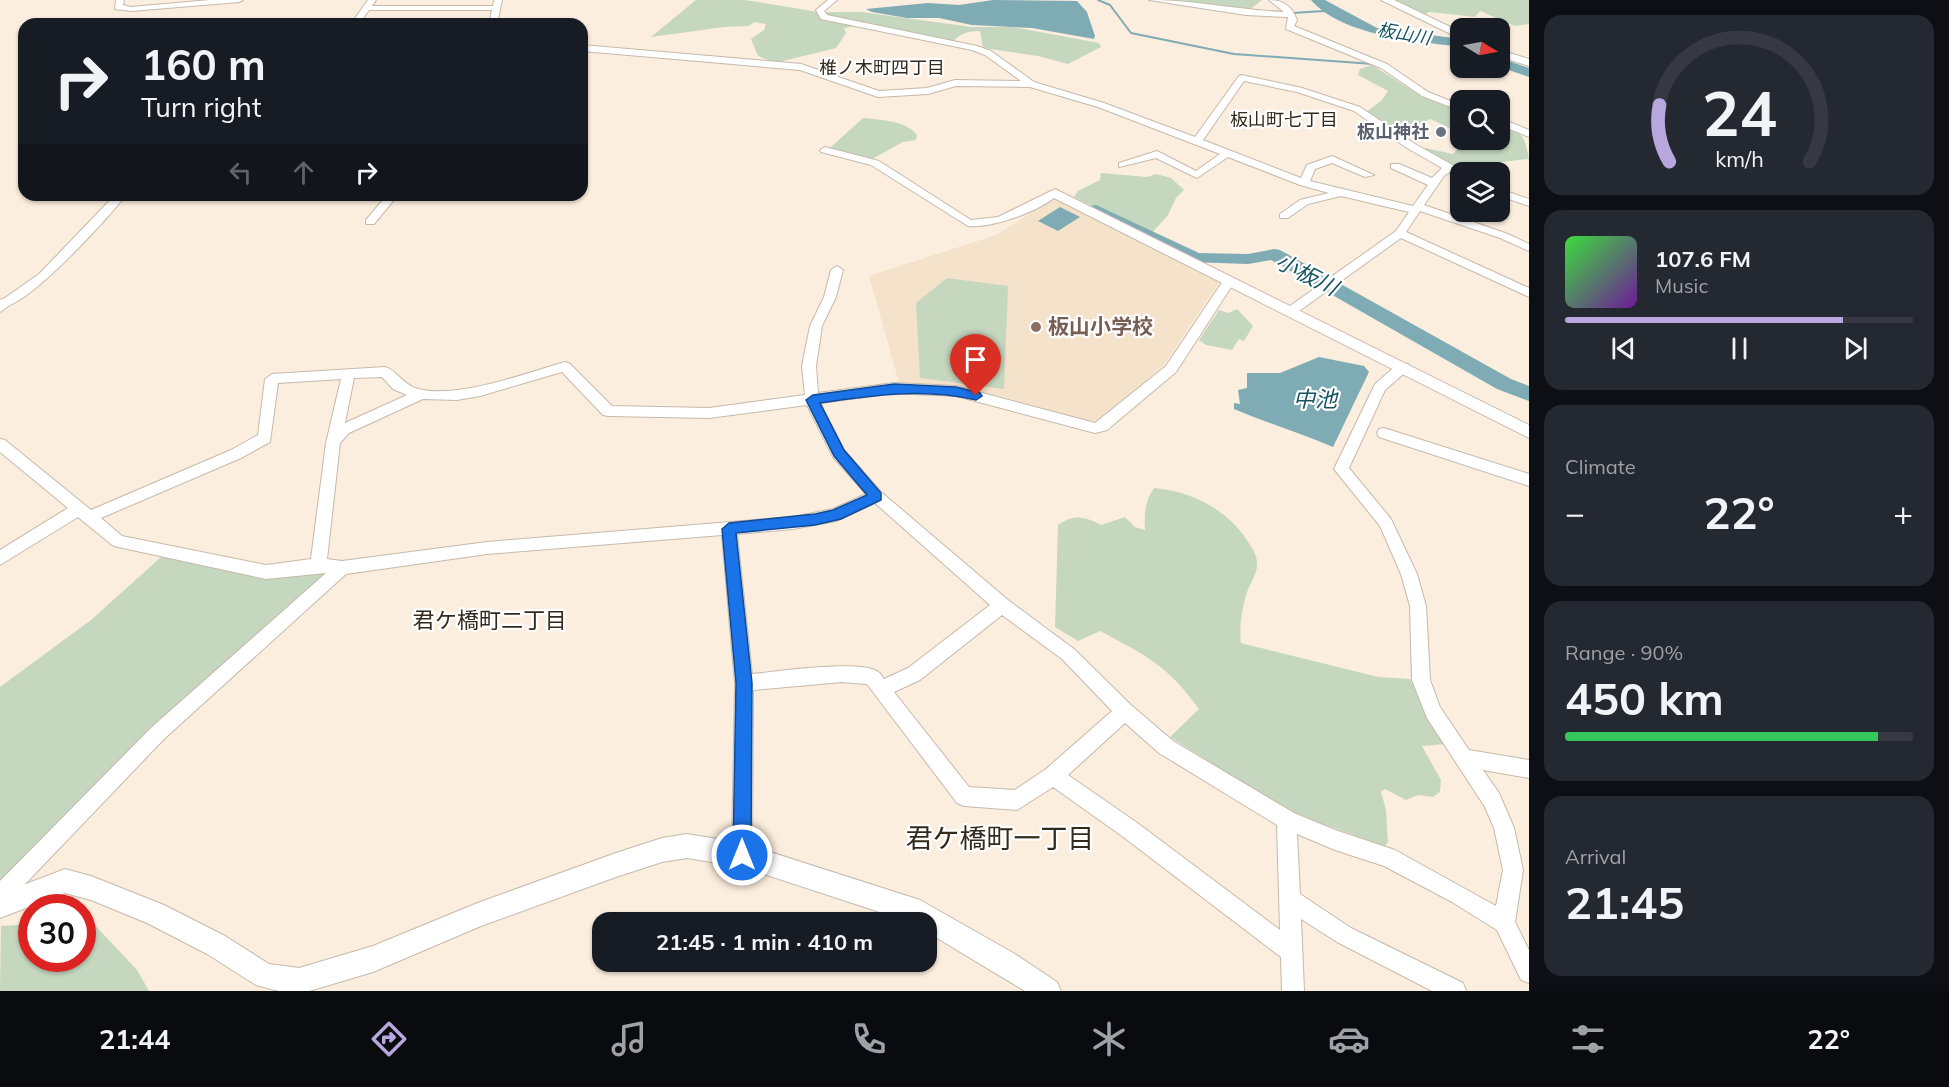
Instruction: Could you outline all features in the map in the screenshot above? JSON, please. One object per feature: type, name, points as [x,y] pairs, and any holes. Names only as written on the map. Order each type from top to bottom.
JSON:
[{"type":"street","points":[[120,0],[118,7],[131,9],[239,0]]},
{"type":"street","points":[[833,0],[820,10],[824,17],[981,51],[1031,84]]},
{"type":"street","points":[[1153,0],[1246,13],[1291,15]]},
{"type":"street","points":[[1273,0],[1283,5],[1291,15],[1293,20],[1289,27],[1384,66],[1425,93],[1450,103]]},
{"type":"street","points":[[1386,0],[1450,31]]},
{"type":"street","points":[[360,18],[371,4],[498,4]]},
{"type":"street","points":[[588,49],[801,67],[878,94],[928,91],[955,83],[1031,84],[1101,105],[1304,183],[1417,209],[1504,236],[1529,248]]},
{"type":"street","points":[[1510,56],[1529,63]]},
{"type":"street","points":[[1197,142],[1242,78],[1299,90],[1357,109],[1449,168],[1433,183],[1400,233],[1291,311]]},
{"type":"street","points":[[1510,125],[1529,134]]},
{"type":"street","points":[[825,150],[875,163],[968,223],[978,225],[995,221],[1055,193],[1529,432]]},
{"type":"street","points":[[1123,165],[1157,154],[1197,175],[1226,154]]},
{"type":"street","points":[[1304,183],[1311,167],[1332,159],[1369,175]]},
{"type":"street","points":[[1395,166],[1433,183]]},
{"type":"street","points":[[1284,216],[1304,202],[1339,192]]},
{"type":"street","points":[[1510,196],[1529,203]]},
{"type":"street","points":[[3,305],[43,277],[115,201]]},
{"type":"street","points":[[370,222],[388,201]]},
{"type":"street","points":[[1400,233],[1529,293]]},
{"type":"street","points":[[837,270],[830,297],[816,326],[809,366],[813,400],[838,453],[876,496],[1002,605],[1068,654],[1125,711],[1166,747],[1287,820],[1335,840],[1388,857],[1459,895],[1504,923],[1528,969]]},
{"type":"street","points":[[0,558],[85,513],[236,454],[265,438],[272,379],[385,372],[398,386],[420,395],[453,397],[565,367],[590,396],[608,411],[709,413],[894,388],[956,391],[996,400],[1076,425],[1102,426],[1171,369],[1229,281]]},
{"type":"street","points":[[1403,367],[1380,387],[1341,469],[1386,523],[1410,574],[1418,606],[1421,680],[1433,712],[1492,800],[1504,828],[1513,870],[1504,923]]},
{"type":"street","points":[[318,565],[333,443],[349,373]]},
{"type":"street","points":[[333,443],[344,429],[381,410],[420,395]]},
{"type":"street","points":[[1384,433],[1529,480]]},
{"type":"street","points":[[0,444],[118,541],[266,572],[318,565],[342,568],[487,548],[729,529],[815,519],[836,515],[876,496]]},
{"type":"street","points":[[729,529],[744,683],[742,855]]},
{"type":"street","points":[[0,896],[158,733],[342,568]]},
{"type":"street","points":[[881,688],[914,674],[1002,605]]},
{"type":"street","points":[[744,683],[842,674],[872,677],[964,796],[1017,800],[1053,776],[1125,711]]},
{"type":"street","points":[[1464,758],[1529,769]]},
{"type":"street","points":[[1053,776],[1129,829],[1291,951]]},
{"type":"street","points":[[1287,820],[1293,991]]},
{"type":"street","points":[[0,906],[65,881],[125,899],[216,945],[265,976],[299,981],[373,960],[480,914],[662,850],[687,846],[742,855],[911,909],[1006,963],[1048,991]]},
{"type":"street","points":[[1290,900],[1344,935],[1455,991]]},
{"type":"shaded area","name":"板山小学校","points":[[1055,198],[1221,280],[1164,365],[1101,419],[1090,422],[995,395],[947,387],[899,383],[869,276],[996,235]]},
{"type":"green space","points":[[696,0],[745,0],[818,12],[861,12],[972,27],[1013,27],[1099,43],[1101,47],[1068,64],[1038,56],[983,48],[980,31],[966,33],[954,41],[861,25],[844,28],[846,33],[836,48],[775,63],[758,56],[751,39],[764,30],[766,24],[755,22],[748,26],[651,37]]},
{"type":"green space","points":[[1163,0],[1262,0],[1248,11]]},
{"type":"green space","points":[[1391,0],[1529,0],[1529,24],[1515,26],[1510,24],[1510,18],[1496,18],[1480,11],[1475,17],[1430,12],[1422,15]]},
{"type":"green space","points":[[1372,65],[1413,91],[1450,106],[1450,128],[1430,119],[1398,135],[1366,112],[1381,101],[1388,91],[1358,75],[1360,69]]},
{"type":"green space","points":[[863,118],[906,126],[917,135],[916,140],[903,142],[872,159],[830,148]]},
{"type":"green space","points":[[1510,127],[1524,139],[1529,159],[1501,162],[1450,162],[1450,165],[1427,153],[1425,148],[1453,154],[1457,150],[1510,150]]},
{"type":"green space","points":[[1101,173],[1147,177],[1156,174],[1171,178],[1184,190],[1176,198],[1168,215],[1150,235],[1074,197],[1078,191],[1100,180]]},
{"type":"green space","points":[[947,278],[1008,286],[1004,389],[920,378],[916,303]]},
{"type":"green space","points":[[1237,309],[1253,326],[1244,341],[1239,339],[1232,350],[1206,345],[1199,340],[1219,310],[1228,313]]},
{"type":"green space","points":[[1154,488],[1183,493],[1209,505],[1232,522],[1253,550],[1257,567],[1244,604],[1241,643],[1378,677],[1410,679],[1446,744],[1422,746],[1441,780],[1440,792],[1433,797],[1418,795],[1406,800],[1385,789],[1381,792],[1386,810],[1388,842],[1385,846],[1289,812],[1170,737],[1199,709],[1177,682],[1144,655],[1100,631],[1078,641],[1055,627],[1058,525],[1069,519],[1084,518],[1101,525],[1125,517],[1135,527],[1145,530],[1146,508]]},
{"type":"green space","points":[[161,557],[270,579],[320,570],[325,576],[0,885],[0,687],[91,620]]},
{"type":"green space","points":[[18,925],[18,972],[96,972],[96,926],[137,970],[149,991],[0,991],[1,926]]},
{"type":"water","points":[[993,0],[1077,1],[1087,12],[1094,39],[1032,28],[972,25],[939,18],[907,18],[866,9],[928,3],[959,5]]},
{"type":"water","points":[[1060,207],[1080,217],[1058,231],[1038,221]]},
{"type":"water","name":"中池","points":[[1319,357],[1364,366],[1369,372],[1333,447],[1234,409],[1234,403],[1240,404],[1238,390],[1247,388],[1247,373],[1280,373]]},
{"type":"waterway","points":[[1098,0],[1110,5],[1131,33],[1234,54],[1373,64]]},
{"type":"waterway","name":"板山川","points":[[1317,0],[1327,8],[1374,31],[1450,41]]},
{"type":"waterway","points":[[1292,13],[1324,11],[1350,19]]},
{"type":"waterway","name":"板山川","points":[[1510,66],[1529,73]]},
{"type":"waterway","name":"小板川","points":[[1096,210],[1196,258],[1248,259],[1274,254],[1504,384],[1529,394]]},
{"type":"place","name":"板山神社","points":[[1441,132]]},
{"type":"place","name":"板山小学校","points":[[1036,327]]},
{"type":"district","name":"椎ノ木町四丁目","points":[[882,68]]},
{"type":"district","name":"板山町七丁目","points":[[1284,120]]},
{"type":"district","name":"君ケ橋町二丁目","points":[[490,620]]},
{"type":"district","name":"君ケ橋町一丁目","points":[[1000,839]]},
{"type":"route","points":[[742,855],[744,683],[729,529],[793,523],[836,515],[876,496],[838,453],[813,400],[894,388],[956,391],[976,396]]}]
